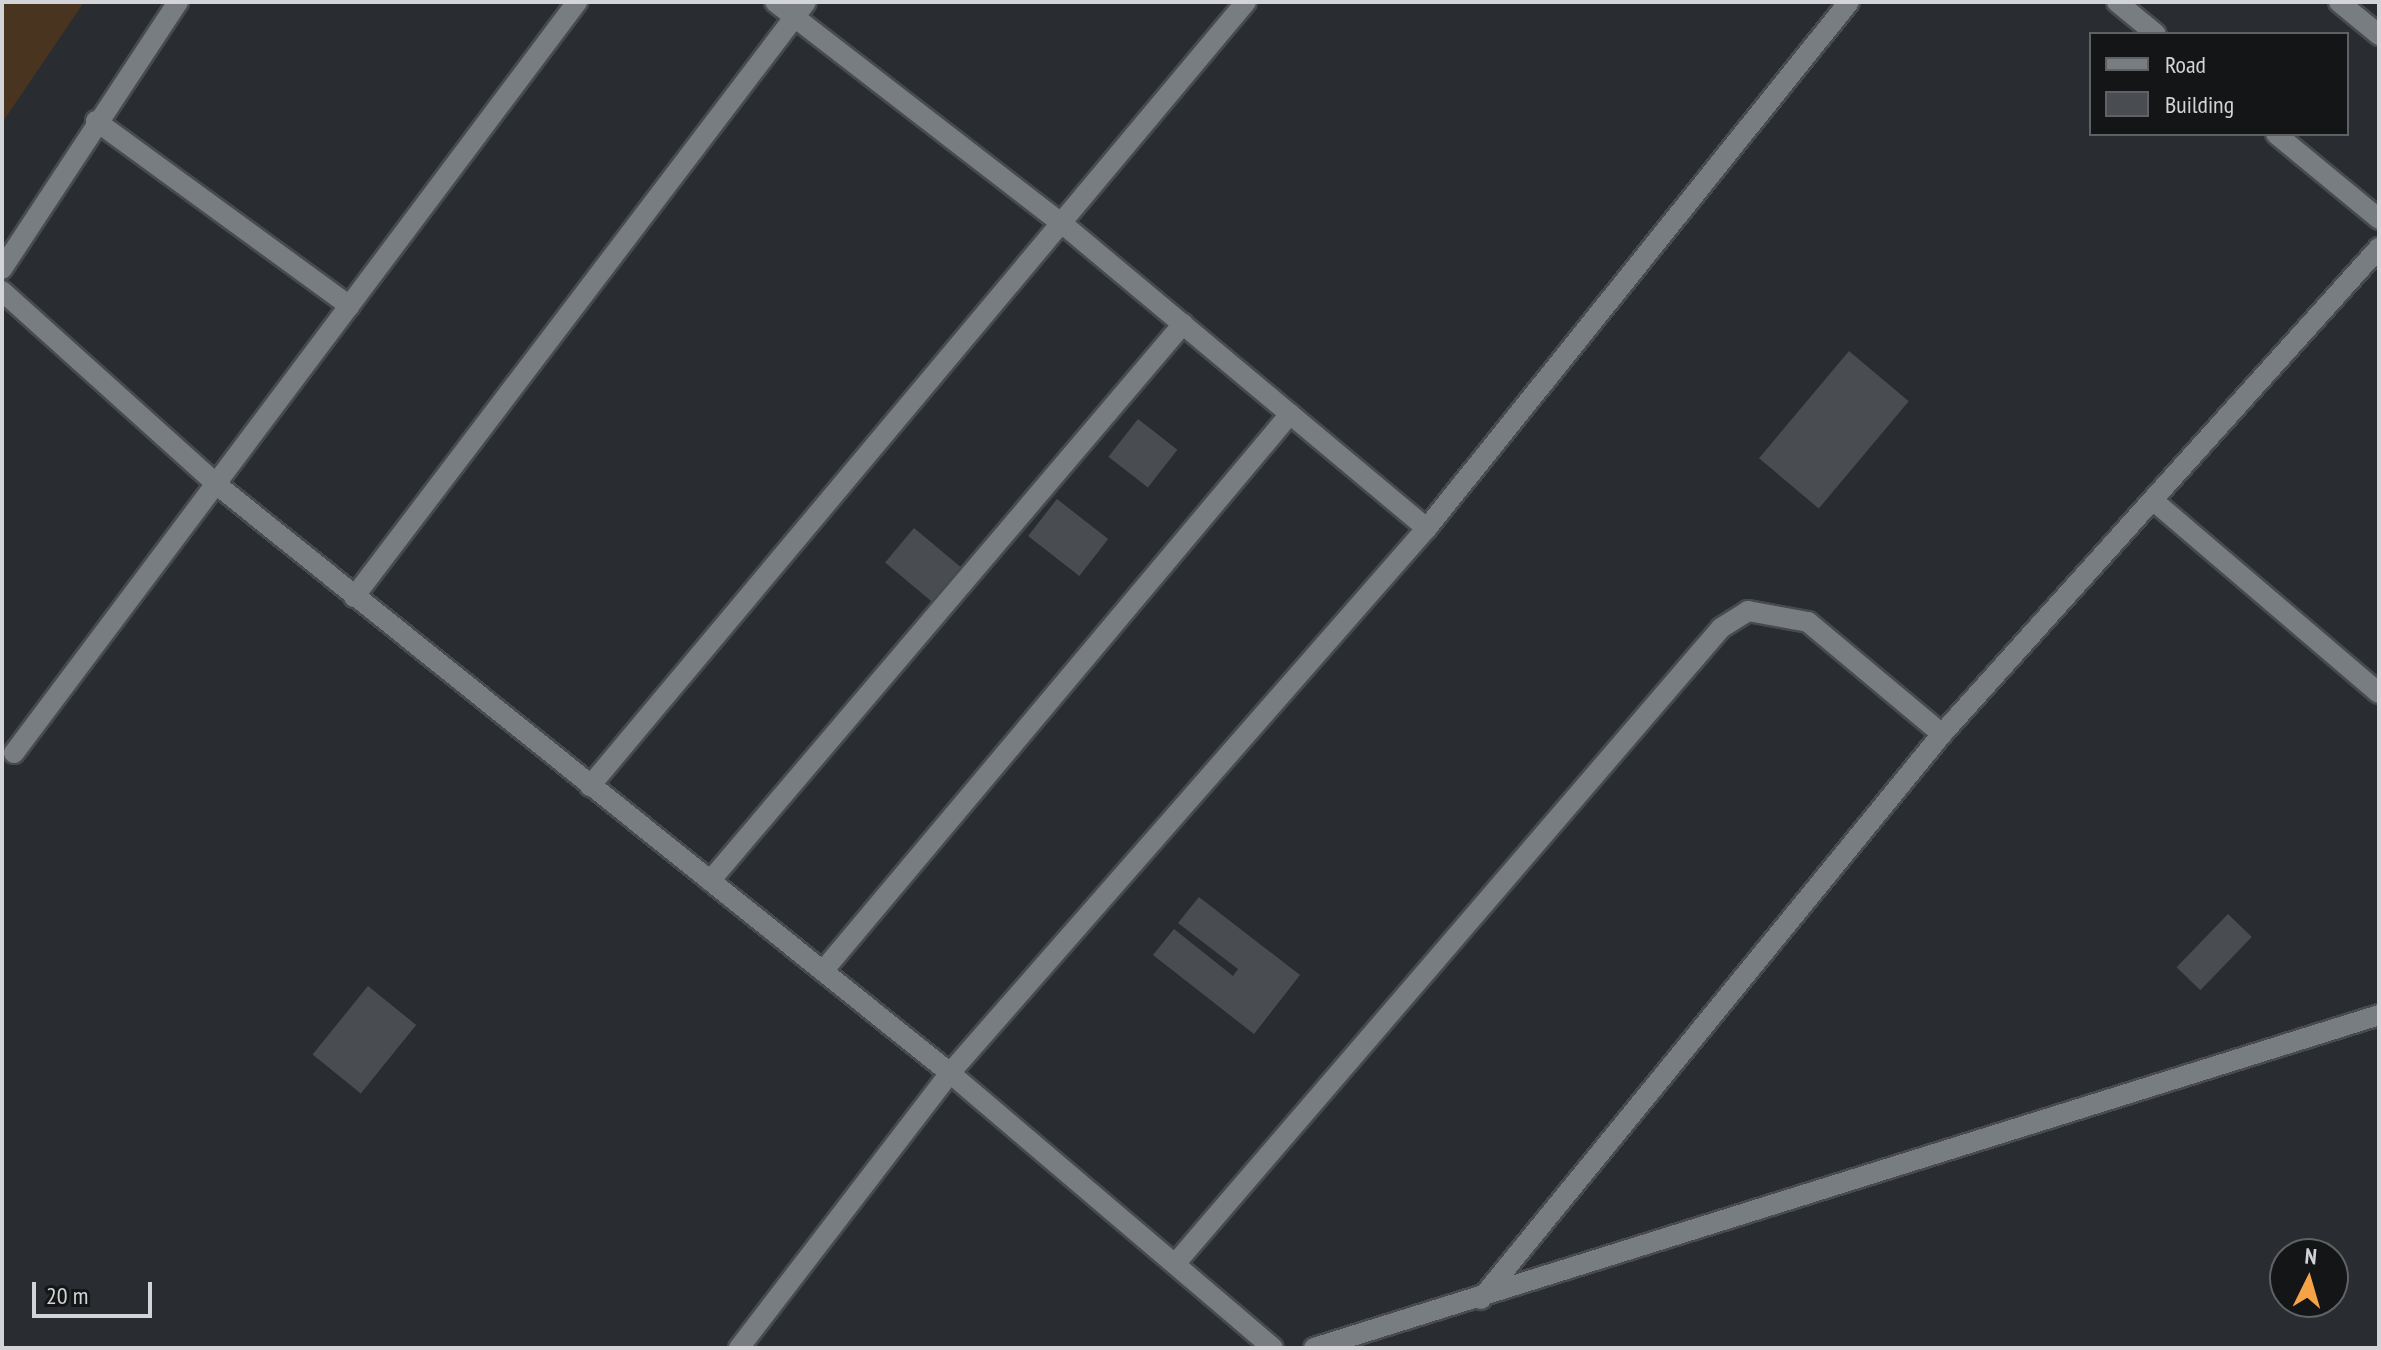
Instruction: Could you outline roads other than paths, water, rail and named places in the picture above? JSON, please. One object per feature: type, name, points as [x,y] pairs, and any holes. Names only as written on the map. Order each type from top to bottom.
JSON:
[{"type":"street","points":[[2,269],[96,121],[178,2]]},
{"type":"street","points":[[14,753],[577,2]]},
{"type":"street","points":[[775,2],[801,10],[1427,528]]},
{"type":"street","points":[[590,786],[1064,225],[1246,2]]},
{"type":"street","points":[[739,1348],[950,1073],[1427,528],[1849,2]]},
{"type":"street","points":[[2117,2],[2154,32]]},
{"type":"street","points":[[2339,2],[2379,35]]},
{"type":"street","points":[[354,597],[801,10]]},
{"type":"street","points":[[96,121],[350,306]]},
{"type":"street","points":[[2278,136],[2379,219]]},
{"type":"street","points":[[1481,1299],[1942,734],[2155,502],[2379,248]]},
{"type":"street","points":[[2,291],[216,484],[950,1073],[1273,1348]]},
{"type":"street","points":[[710,881],[1183,324]]},
{"type":"street","points":[[823,971],[1290,414]]},
{"type":"street","points":[[2155,502],[2379,693]]},
{"type":"street","points":[[1175,1264],[1721,628],[1748,611],[1808,622],[1942,734]]},
{"type":"street","points":[[1314,1348],[1481,1299],[2379,1015]]}]
